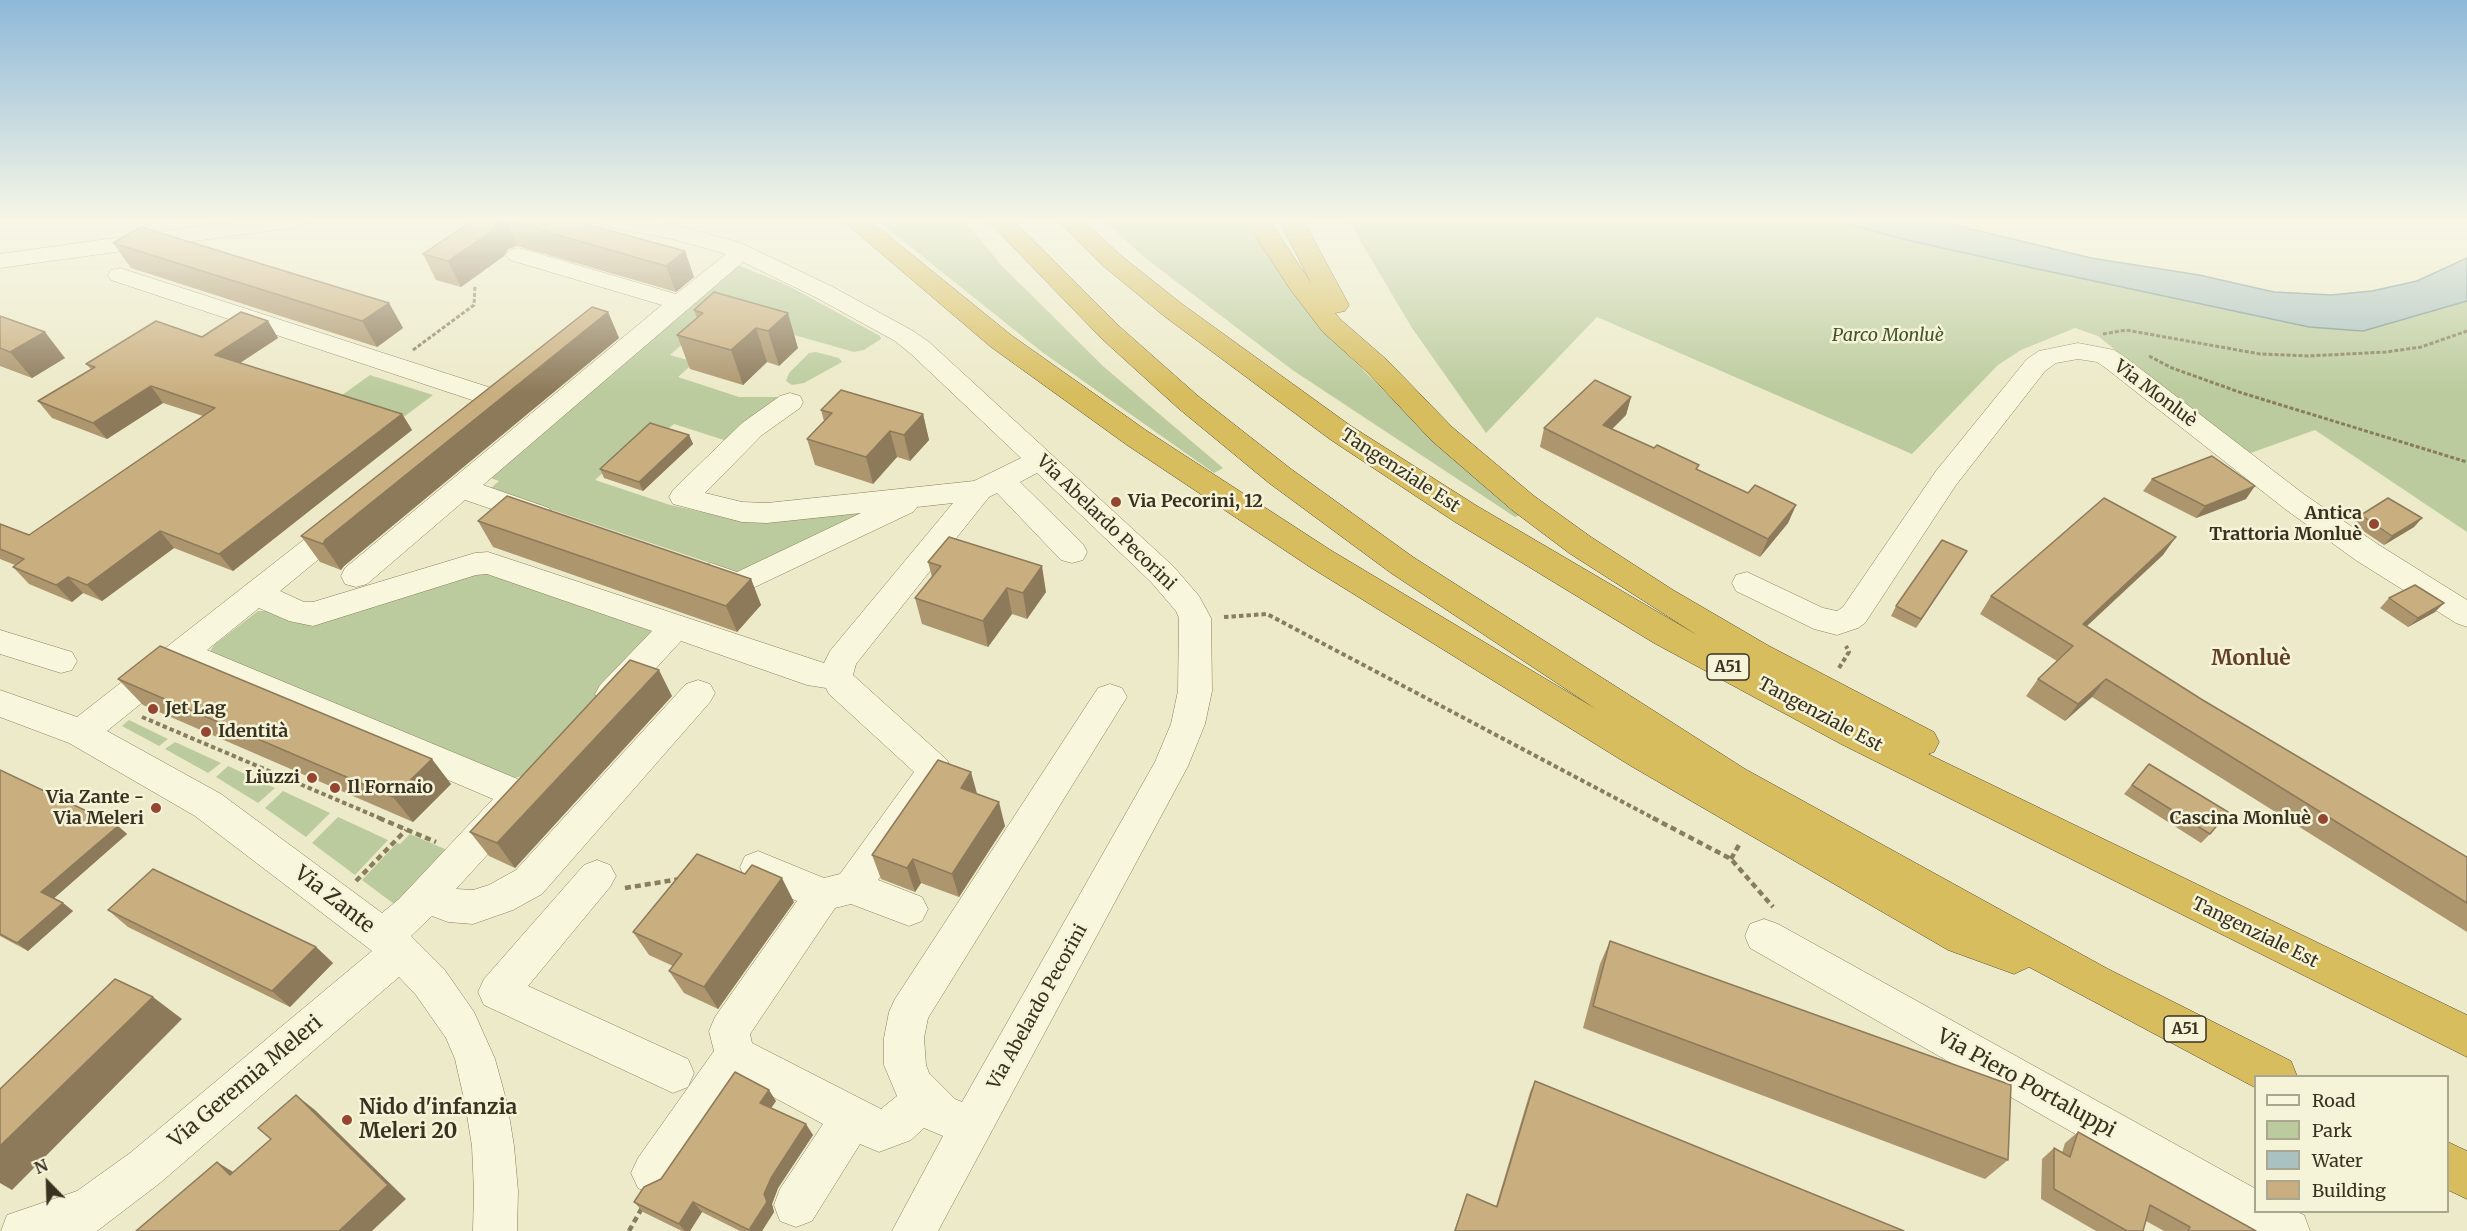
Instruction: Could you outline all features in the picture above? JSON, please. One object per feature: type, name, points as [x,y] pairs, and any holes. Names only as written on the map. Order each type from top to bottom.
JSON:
[{"type":"highway","points":[[924,277],[1002,341],[1137,438],[1321,559],[1454,642],[1644,756],[1962,937],[2093,982]]},
{"type":"highway","name":"A51","points":[[1056,277],[1111,333],[1188,402],[1280,476],[1402,565],[1732,780],[2093,982],[2272,1075]]},
{"type":"highway","name":"Tangenziale Est","points":[[1133,277],[1173,310],[1341,433],[1466,514],[1666,634],[1854,734],[2467,1036]]},
{"type":"highway","points":[[1295,277],[1331,325],[1377,366],[1442,434],[1487,474],[1580,545],[1661,598],[1872,717],[2148,858],[2317,964]]},
{"type":"highway","points":[[1322,277],[1343,317],[1377,366]]},
{"type":"highway","points":[[2449,1167],[2467,1176]]},
{"type":"street","points":[[126,277],[393,365],[509,392],[472,421]]},
{"type":"street","points":[[594,277],[681,303]]},
{"type":"street","points":[[356,576],[711,277]]},
{"type":"street","name":"Via Abelardo Pecorini","points":[[794,277],[885,325],[920,348],[1162,574],[1188,604],[1195,618],[1196,691],[1188,724],[1171,766],[914,1231]]},
{"type":"street","name":"Via Monluè","points":[[1747,583],[1814,617],[1837,623],[1847,621],[1854,615],[1946,478],[2036,365],[2048,357],[2104,341],[2105,357],[2127,370],[2334,530],[2467,615]]},
{"type":"street","points":[[790,402],[752,429],[683,497],[742,512],[767,513],[926,495],[990,485],[1040,460]]},
{"type":"street","points":[[990,485],[1072,552]]},
{"type":"street","points":[[925,1098],[896,1125],[879,1131],[735,1055],[729,1031],[837,891],[935,770],[841,685],[837,675],[841,660],[990,485]]},
{"type":"street","points":[[461,488],[561,522]]},
{"type":"street","points":[[683,565],[738,584],[926,495]]},
{"type":"street","points":[[81,733],[364,508]]},
{"type":"street","points":[[256,594],[300,613],[313,614],[475,564],[489,563],[819,676],[837,675]]},
{"type":"street","points":[[589,719],[675,627]]},
{"type":"street","points":[[0,642],[61,661]]},
{"type":"street","points":[[182,653],[520,795]]},
{"type":"street","points":[[427,895],[448,905],[473,907],[500,898],[529,882],[698,693]]},
{"type":"street","points":[[971,1128],[940,1114],[914,1087],[905,1065],[903,1038],[909,1012],[1110,697]]},
{"type":"street","name":"Via Zante","points":[[0,703],[81,733],[208,805],[337,900],[391,944],[430,981],[460,1025],[474,1059],[486,1103],[493,1146],[496,1191],[495,1231]]},
{"type":"street","name":"Via Geremia Meleri","points":[[23,1231],[76,1220],[145,1168],[391,944],[412,911],[543,770]]},
{"type":"street","points":[[758,867],[837,891],[909,909]]},
{"type":"street","points":[[610,882],[494,1003],[673,1073]]},
{"type":"street","name":"Via Piero Portaluppi","points":[[1764,936],[2254,1212]]},
{"type":"street","points":[[653,1173],[735,1055]]},
{"type":"street","points":[[796,1205],[852,1117]]},
{"type":"street","name":"Via Piero Portaluppi","points":[[2256,1213],[2288,1231]]},
{"type":"path","points":[[393,365],[474,305],[476,286]]},
{"type":"path","points":[[2104,341],[2126,330],[2249,353],[2308,356],[2386,352],[2421,347],[2467,331]]},
{"type":"path","points":[[2140,352],[2172,368],[2242,393],[2467,462]]},
{"type":"path","points":[[1223,617],[1268,614],[1731,859]]},
{"type":"path","points":[[1834,676],[1849,652]]},
{"type":"path","points":[[139,716],[465,854]]},
{"type":"path","points":[[337,900],[406,830]]},
{"type":"path","points":[[610,882],[688,877]]},
{"type":"green space","points":[[723,277],[768,277],[787,285],[880,336],[881,339],[864,350],[854,352],[759,325],[721,310],[670,355],[695,362],[678,377],[739,397],[780,397],[727,441],[674,424],[669,428],[655,424],[595,480],[670,505],[725,517],[896,503],[740,573],[490,489],[499,481],[485,476]]},
{"type":"green space","points":[[949,277],[1014,277],[1104,367],[1223,468],[1214,473],[1042,352]]},
{"type":"green space","points":[[1171,277],[1291,277],[1324,326],[1351,358],[1414,421],[1523,514],[1515,517],[1291,369]]},
{"type":"green space","name":"Parco Monluè","points":[[1382,277],[2077,277],[2309,327],[2363,331],[2467,301],[2467,532],[2315,430],[2245,455],[2098,336],[2075,328],[2021,350],[1998,365],[1912,454],[1597,317],[1486,433],[1412,328]]},
{"type":"green space","points":[[816,352],[839,358],[842,362],[804,383],[792,385],[786,381],[789,373],[809,353]]},
{"type":"green space","points":[[370,375],[433,395],[401,419],[338,398]]},
{"type":"green space","points":[[478,569],[657,633],[523,776],[514,778],[209,653],[214,645],[258,611],[266,611],[287,620]]},
{"type":"green space","points":[[129,720],[168,739],[159,746],[122,726]]},
{"type":"green space","points":[[175,742],[221,763],[208,773],[165,749]]},
{"type":"green space","points":[[228,766],[275,788],[258,803],[216,777]]},
{"type":"green space","points":[[283,791],[330,813],[306,837],[265,808]]},
{"type":"green space","points":[[338,817],[388,840],[355,875],[312,843]]},
{"type":"green space","points":[[410,834],[454,853],[394,904],[362,880],[397,843],[400,844]]},
{"type":"water","points":[[2077,277],[2210,277],[2274,292],[2331,295],[2372,291],[2425,277],[2467,277],[2467,301],[2363,331],[2309,327]]},
{"type":"building","points":[[223,277],[306,277],[389,303],[362,321]]},
{"type":"building","points":[[714,292],[788,313],[768,331],[756,328],[731,350],[677,335],[703,313],[694,310]]},
{"type":"building","points":[[592,307],[608,312],[325,540],[323,544],[301,536]]},
{"type":"building","points":[[241,312],[268,321],[215,355],[402,414],[219,554],[160,531],[87,585],[68,577],[56,585],[13,567],[24,559],[0,549],[0,524],[29,535],[215,408],[151,386],[93,423],[38,401],[95,367],[86,364],[156,321],[202,337]]},
{"type":"building","points":[[0,316],[45,332],[10,352],[0,348]]},
{"type":"building","points":[[1595,380],[1631,397],[1603,425],[1654,448],[1657,445],[1699,465],[1696,469],[1748,493],[1755,485],[1796,505],[1768,539],[1544,428]]},
{"type":"building","points":[[841,390],[923,414],[904,435],[890,431],[866,457],[807,439],[832,413],[821,410]]},
{"type":"building","points":[[650,423],[689,435],[639,482],[600,469]]},
{"type":"building","points":[[2212,456],[2255,486],[2205,506],[2152,479]]},
{"type":"building","points":[[507,496],[751,579],[726,606],[478,521]]},
{"type":"building","points":[[2104,498],[2176,537],[2083,624],[2201,699],[2467,857],[2467,903],[2106,679],[2078,704],[2038,679],[2073,646],[1991,596]]},
{"type":"building","points":[[2388,498],[2422,518],[2392,536],[2361,515]]},
{"type":"building","points":[[949,537],[1042,566],[1023,593],[1007,588],[983,621],[915,598],[941,566],[928,562]]},
{"type":"building","points":[[1942,540],[1967,551],[1921,619],[1896,606]]},
{"type":"building","points":[[2415,585],[2444,603],[2418,618],[2389,598]]},
{"type":"building","points":[[160,646],[432,759],[393,797],[118,679]]},
{"type":"building","points":[[630,660],[659,670],[497,843],[470,832]]},
{"type":"building","points":[[938,760],[971,772],[961,788],[999,802],[952,874],[913,859],[907,868],[872,855]]},
{"type":"building","points":[[2149,764],[2228,812],[2210,834],[2132,785]]},
{"type":"building","points":[[0,770],[118,826],[41,892],[63,903],[17,943],[0,934]]},
{"type":"building","points":[[697,854],[745,874],[752,865],[782,878],[704,987],[669,971],[682,954],[633,932]]},
{"type":"building","points":[[153,869],[316,947],[272,991],[108,910]]},
{"type":"building","points":[[1610,941],[2011,1085],[2008,1160],[1593,1006]]},
{"type":"building","points":[[115,979],[153,997],[0,1146],[0,1089]]},
{"type":"building","points":[[735,1072],[769,1090],[760,1103],[806,1124],[771,1178],[764,1194],[767,1202],[749,1230],[693,1202],[679,1224],[634,1202],[644,1187],[661,1179]]},
{"type":"building","points":[[1535,1081],[1904,1231],[1455,1231],[1467,1194],[1497,1207]]},
{"type":"building","points":[[296,1095],[388,1185],[339,1231],[136,1231],[217,1162],[230,1175],[271,1139],[258,1128]]},
{"type":"building","points":[[2078,1132],[2256,1231],[2188,1231],[2190,1227],[2150,1205],[2143,1231],[2127,1231],[2054,1189],[2054,1148],[2070,1157]]},
{"type":"place","name":"Via Pecorini, 12","points":[[1116,502]]},
{"type":"place","name":"Antica Trattoria Monluè","points":[[2374,524]]},
{"type":"place","name":"Jet Lag","points":[[153,709]]},
{"type":"place","name":"Identità","points":[[206,732]]},
{"type":"place","name":"Liuzzi","points":[[312,778]]},
{"type":"place","name":"Il Fornaio","points":[[335,788]]},
{"type":"place","name":"Via Zante - Via Meleri","points":[[156,808]]},
{"type":"place","name":"Cascina Monluè","points":[[2323,819]]},
{"type":"place","name":"Nido d'infanzia Meleri 20","points":[[347,1120]]},
{"type":"district","name":"Monluè","points":[[2251,659]]}]
